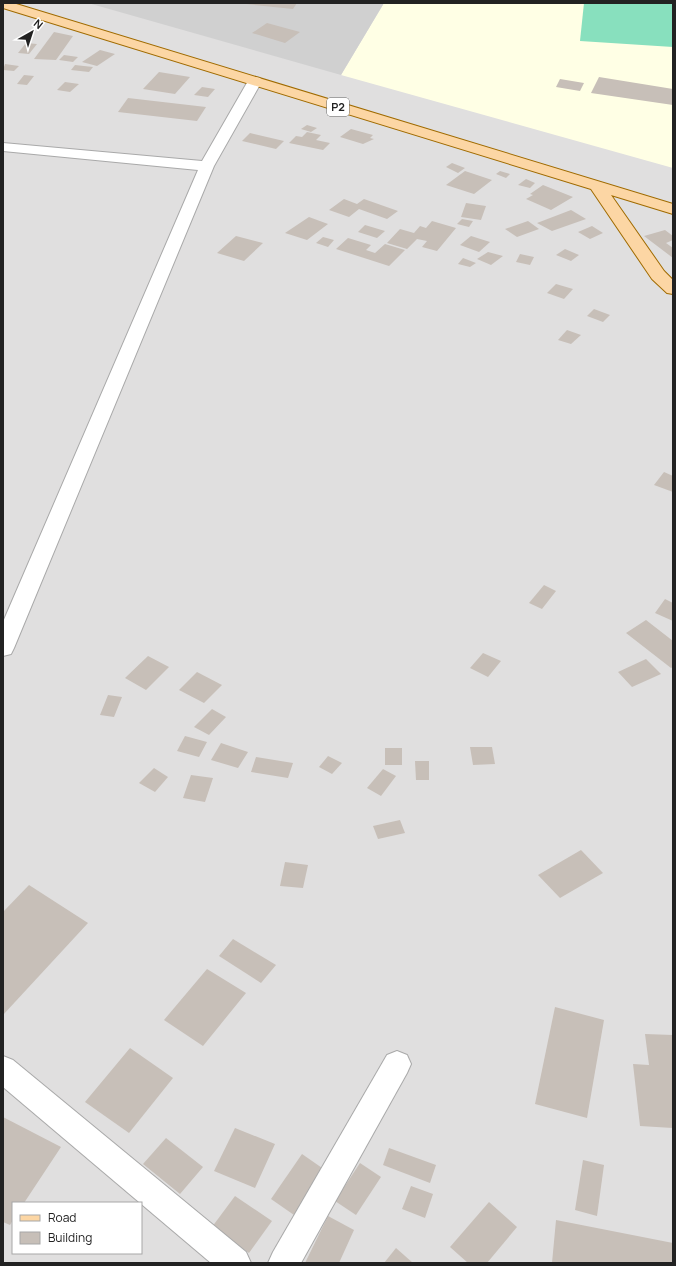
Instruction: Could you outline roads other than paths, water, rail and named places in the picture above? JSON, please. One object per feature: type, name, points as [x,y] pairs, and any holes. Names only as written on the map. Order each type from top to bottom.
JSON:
[{"type":"main road","name":"P2","points":[[3,4],[673,208]]},
{"type":"main road","points":[[597,186],[658,275],[673,289]]},
{"type":"street","points":[[3,648],[207,166],[255,81]]},
{"type":"street","points":[[3,147],[207,166]]},
{"type":"street","points":[[284,1263],[397,1064]]},
{"type":"street","points":[[3,1069],[235,1263]]}]
